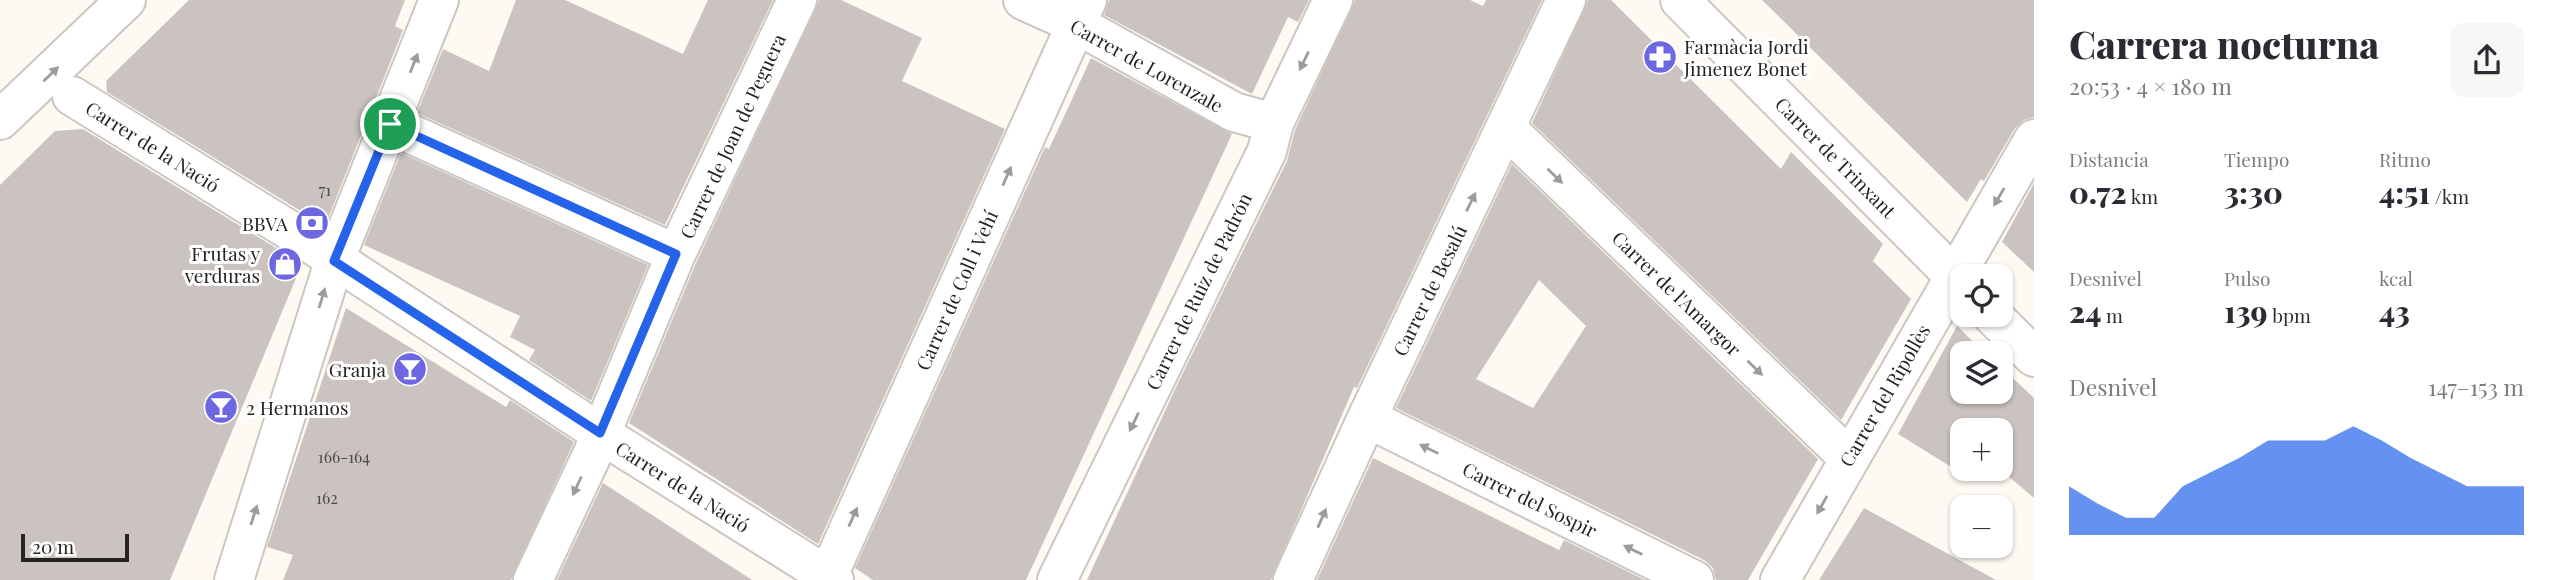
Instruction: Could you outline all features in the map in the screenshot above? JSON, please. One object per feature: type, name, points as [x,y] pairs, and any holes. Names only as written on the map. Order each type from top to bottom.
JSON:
[{"type":"street","points":[[0,120],[126,0]]},
{"type":"street","points":[[234,580],[334,261],[439,0]]},
{"type":"street","name":"Carrer de Joan de Peguera","points":[[534,580],[676,254],[797,0]]},
{"type":"street","name":"Carrer de Lorenzale","points":[[1023,0],[1081,12],[1234,112],[1274,123]]},
{"type":"street","name":"Carrer de Ruiz de Padrón","points":[[1057,580],[1267,151],[1274,123],[1333,0]]},
{"type":"street","name":"Carrer de Besalú","points":[[1293,580],[1566,0]]},
{"type":"street","name":"Carrer de Trinxant","points":[[1680,0],[1950,272]]},
{"type":"street","name":"Carrer de Coll i Vehí","points":[[829,579],[1081,12]]},
{"type":"street","name":"Carrer de la Nació","points":[[72,96],[310,243],[829,579]]},
{"type":"street","points":[[390,124],[676,254]]},
{"type":"street","name":"Carrer de l'Amargor","points":[[1507,129],[1848,457]]},
{"type":"street","name":"Carrer del Ripollès","points":[[1967,264],[2034,139]]},
{"type":"street","name":"Carrer del Ripollès","points":[[1780,580],[1848,457],[1950,293]]},
{"type":"street","points":[[2004,327],[2034,357]]},
{"type":"street","name":"Carrer del Sospir","points":[[1367,418],[1694,580]]},
{"type":"building","points":[[189,0],[405,0],[395,26],[403,30],[325,226],[107,92],[106,81]]},
{"type":"building","points":[[516,0],[565,0],[683,54],[708,0],[773,0],[665,225],[417,113],[443,49],[489,71]]},
{"type":"building","points":[[819,0],[841,0],[922,38],[902,81],[1005,129],[818,544],[629,423],[696,263]]},
{"type":"building","points":[[1109,0],[1309,0],[1298,22],[1288,17],[1252,94],[1104,15]]},
{"type":"building","points":[[1355,0],[1470,0],[1483,6],[1486,0],[1542,0],[1357,388],[1354,387],[1271,580],[1087,580],[1177,385],[1287,161],[1295,130]]},
{"type":"building","points":[[1588,0],[1611,0],[1781,169],[1791,152],[1883,244],[1873,261],[1911,299],[1841,420],[1532,123]]},
{"type":"building","points":[[1762,0],[2034,0],[2034,117],[2024,120],[2015,128],[1984,181],[1981,179],[1967,202]]},
{"type":"building","points":[[1091,58],[1232,134],[1026,580],[873,580],[855,568],[1045,147],[1049,149]]},
{"type":"building","points":[[83,129],[302,264],[170,580],[0,580],[0,185],[55,131]]},
{"type":"building","points":[[401,153],[648,265],[591,401],[529,360],[535,350],[510,337],[520,316],[364,245]]},
{"type":"building","points":[[1512,164],[1818,459],[1748,580],[1716,580],[1713,568],[1704,560],[1396,408]],"holes":[[[1539,280],[1586,326],[1533,408],[1476,379]]]},
{"type":"building","points":[[2034,183],[2034,272],[2002,242]]},
{"type":"building","points":[[346,308],[506,407],[510,400],[574,442],[511,580],[283,580],[293,555],[267,547]]},
{"type":"building","points":[[1956,327],[1958,327],[1973,341],[1950,341],[1950,404],[2013,404],[2013,378],[2034,398],[2034,498],[2013,480],[2013,418],[1950,418],[1950,466],[1898,434]]},
{"type":"building","points":[[1373,458],[1559,550],[1564,540],[1645,580],[1317,580]]},
{"type":"building","points":[[603,483],[752,580],[557,580]]},
{"type":"building","points":[[1864,508],[1950,555],[1950,558],[1956,558],[1996,580],[1819,580]]},
{"type":"place","name":"Farmàcia Jordi Jimenez Bonet","points":[[1660,57]]},
{"type":"place","name":"BBVA","points":[[312,223]]},
{"type":"place","name":"Frutas y verduras","points":[[285,264]]},
{"type":"place","name":"Granja","points":[[410,369]]},
{"type":"place","name":"2 Hermanos","points":[[221,407]]},
{"type":"route","points":[[390,124],[676,254],[600,433],[334,261],[390,124]]}]
